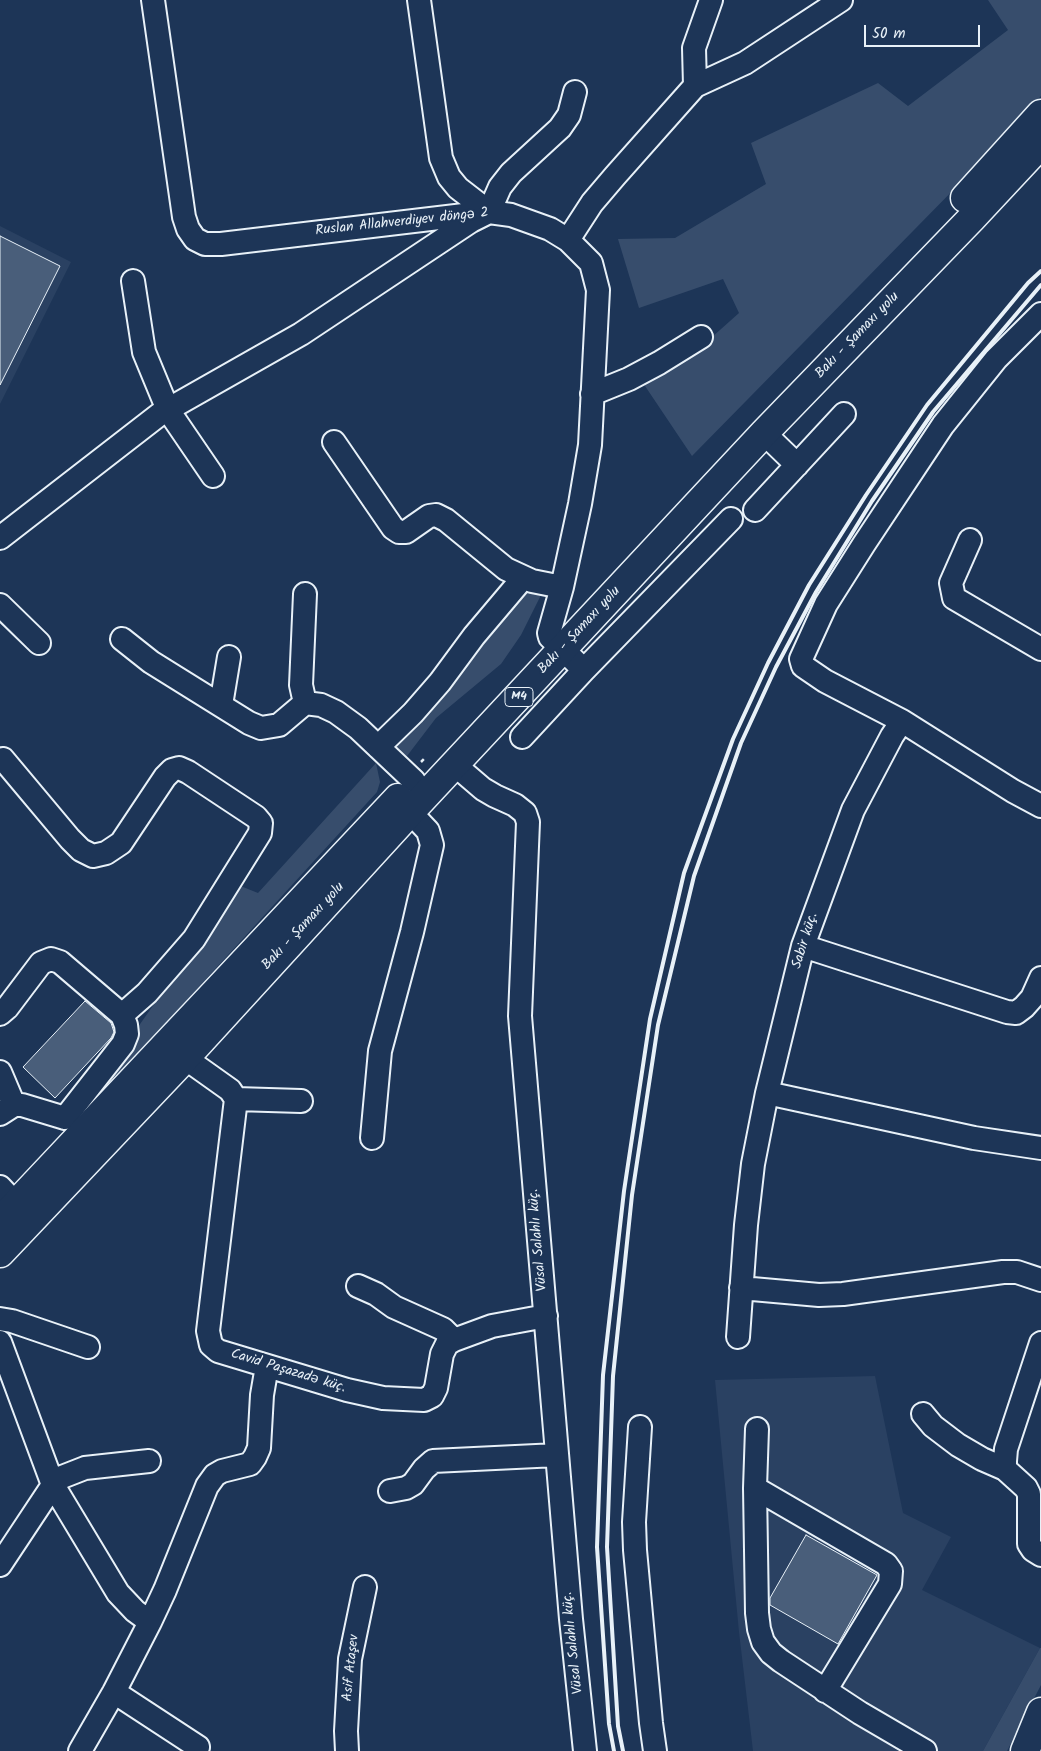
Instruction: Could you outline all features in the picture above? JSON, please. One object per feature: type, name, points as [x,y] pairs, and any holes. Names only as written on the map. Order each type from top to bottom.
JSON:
[{"type":"main road","name":"Bakı - Şamaxı yolu","points":[[0,1253],[184,1058],[455,765],[556,643],[750,421],[959,204],[1041,114]]},
{"type":"main road","name":"Bakı - Şamaxı yolu","points":[[5,1204],[73,1126],[414,781],[556,643],[764,433],[1041,144]]},
{"type":"main road","points":[[1025,1751],[1041,1712]]},
{"type":"street","name":"Ruslan Allahverdiyev döngə 2","points":[[153,0],[184,217],[188,229],[195,239],[205,244],[221,244],[489,212],[511,215],[550,230],[568,240],[591,262],[598,290],[590,445],[580,504],[562,587],[550,626],[549,633],[556,643]]},
{"type":"street","points":[[419,0],[441,158],[449,177],[458,188],[489,212]]},
{"type":"street","points":[[696,86],[694,48],[711,0]]},
{"type":"street","points":[[568,240],[592,203],[696,86],[745,63],[842,0]]},
{"type":"street","points":[[0,538],[168,410],[301,334],[471,221],[489,212],[500,187],[511,172],[560,128],[569,115],[575,92]]},
{"type":"street","points":[[134,281],[144,352],[168,410],[213,476]]},
{"type":"street","points":[[1041,314],[996,359],[944,425],[826,604],[801,659],[803,666],[825,681],[902,721],[1013,791],[1041,806]]},
{"type":"street","points":[[592,394],[629,379],[701,337]]},
{"type":"street","points":[[755,510],[844,414]]},
{"type":"street","points":[[764,433],[797,465]]},
{"type":"street","points":[[334,442],[393,528],[399,532],[406,532],[429,516],[436,515],[446,520],[499,564],[523,578],[562,587]]},
{"type":"street","points":[[522,737],[584,670],[731,520]]},
{"type":"street","points":[[970,540],[951,584],[954,598],[1041,649]]},
{"type":"street","points":[[378,747],[413,713],[440,682],[474,636],[523,578]]},
{"type":"street","points":[[305,594],[301,686],[305,703]]},
{"type":"street","points":[[0,605],[39,644]]},
{"type":"street","points":[[122,639],[151,662],[249,723],[261,728],[279,725],[305,703],[321,705],[336,712],[358,728],[414,781]]},
{"type":"street","points":[[556,643],[584,670]]},
{"type":"street","points":[[221,705],[229,657]]},
{"type":"street","name":"Sabir küç.","points":[[738,1337],[753,1164],[767,1093],[803,946],[853,810],[892,736],[902,721]]},
{"type":"street","points":[[3,759],[70,839],[81,850],[93,856],[106,853],[121,843],[164,777],[172,770],[179,768],[256,817],[261,823],[260,833],[194,939],[148,993],[122,1015]]},
{"type":"street","name":"Vüsal Salahlı küç.","points":[[455,765],[483,789],[515,805],[524,813],[528,822],[520,1016],[570,1619],[585,1751]]},
{"type":"street","points":[[372,1138],[380,1051],[412,932],[432,845],[428,831],[410,812]]},
{"type":"street","points":[[803,946],[1007,1012],[1016,1013],[1024,1007],[1032,998],[1041,978]]},
{"type":"street","points":[[0,1014],[7,1008],[41,963],[51,959],[60,962],[122,1015],[127,1034],[73,1126],[32,1107],[7,1109],[0,1072]]},
{"type":"street","points":[[184,1058],[230,1090],[236,1099],[301,1101]]},
{"type":"street","points":[[767,1093],[974,1138],[1041,1148]]},
{"type":"street","name":"Cavid Paşazadə küç.","points":[[236,1099],[208,1331],[211,1345],[218,1351],[347,1390],[383,1398],[424,1400],[432,1396],[436,1388],[442,1354],[447,1344],[454,1340]]},
{"type":"street","points":[[741,1288],[819,1295],[843,1294],[1003,1272],[1030,1275],[1041,1280]]},
{"type":"street","points":[[358,1286],[376,1294],[394,1307],[443,1329],[454,1340],[492,1326],[546,1316]]},
{"type":"street","points":[[0,1319],[12,1321],[88,1347]]},
{"type":"street","points":[[0,1342],[53,1485],[118,1593],[135,1612],[150,1622]]},
{"type":"street","points":[[1005,1468],[1006,1449],[1034,1383],[1041,1343]]},
{"type":"street","points":[[80,1751],[114,1692],[150,1622],[207,1486],[215,1475],[222,1471],[250,1464],[255,1457],[259,1448],[262,1395],[267,1366]]},
{"type":"street","points":[[924,1414],[933,1426],[958,1445],[982,1459],[1005,1468],[1009,1474],[1026,1488],[1029,1494],[1029,1544],[1033,1550],[1041,1555]]},
{"type":"street","points":[[640,1426],[634,1550],[655,1751]]},
{"type":"street","points":[[757,1429],[755,1488],[757,1613],[759,1629],[764,1642],[771,1653],[825,1691],[925,1751]]},
{"type":"street","points":[[390,1491],[406,1488],[413,1484],[424,1469],[433,1461],[557,1455]]},
{"type":"street","points":[[0,1565],[53,1485],[62,1477],[85,1468],[149,1461]]},
{"type":"street","points":[[755,1488],[886,1564],[891,1571],[890,1584],[825,1691]]},
{"type":"street","name":"Asif Ataşev","points":[[347,1751],[350,1659],[365,1587]]},
{"type":"street","points":[[114,1692],[198,1747]]},
{"type":"shaded area","points":[[988,0],[1041,0],[1041,96],[969,174],[692,456],[643,383],[702,346],[739,313],[723,279],[639,308],[618,239],[675,238],[766,184],[751,143],[878,83],[908,106],[1008,30]]},
{"type":"shaded area","points":[[0,226],[71,262],[0,404]]},
{"type":"shaded area","points":[[521,587],[542,593],[521,635],[501,664],[436,718],[407,756],[394,747]]},
{"type":"shaded area","points":[[376,763],[380,782],[377,792],[100,1095],[95,1088],[238,885],[258,893]]},
{"type":"shaded area","points":[[875,1376],[903,1513],[951,1537],[922,1590],[1040,1648],[983,1751],[753,1751],[739,1632],[715,1380]]},
{"type":"shaded area","points":[[1040,1648],[1041,1685],[1007,1751],[983,1751]]},
{"type":"building","points":[[0,236],[60,266],[0,385]]},
{"type":"building","points":[[85,1001],[111,1023],[114,1032],[111,1038],[55,1098],[23,1067]]},
{"type":"building","points":[[806,1535],[877,1575],[838,1644],[770,1605],[770,1598]]},
{"type":"railway","points":[[614,1751],[609,1724],[597,1547],[603,1375],[624,1191],[650,1019],[684,873],[733,739],[768,663],[809,585],[866,495],[927,405],[1028,283],[1041,271]]},
{"type":"railway","points":[[623,1751],[618,1726],[607,1547],[613,1376],[632,1195],[658,1025],[694,876],[741,743],[776,667],[816,592],[872,501],[933,412],[1041,285]]}]
